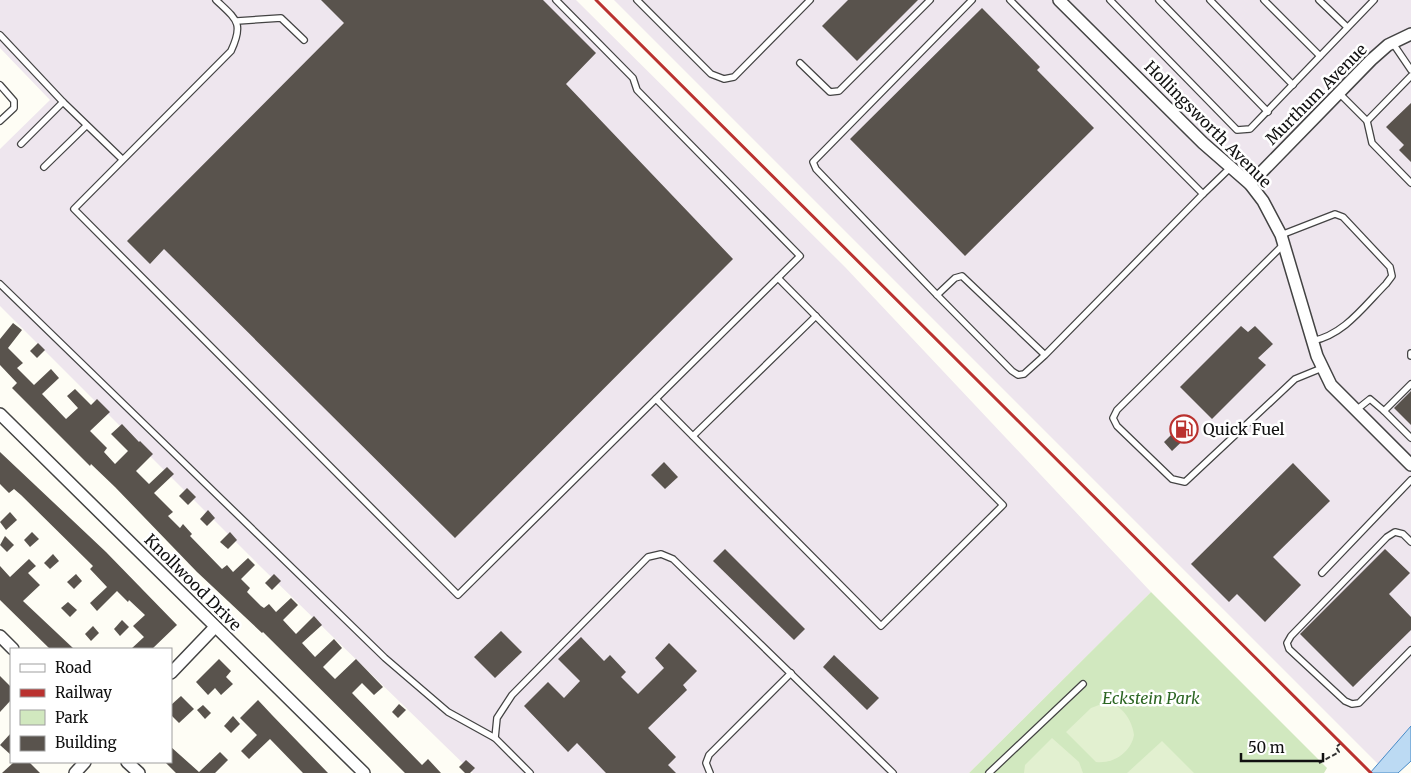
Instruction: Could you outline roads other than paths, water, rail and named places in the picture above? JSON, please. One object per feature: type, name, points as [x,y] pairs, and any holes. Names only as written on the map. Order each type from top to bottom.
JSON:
[{"type":"street","name":"Hollingsworth Avenue","points":[[1059,0],[1203,143],[1250,184],[1263,201],[1282,239],[1312,341],[1330,385],[1411,465]]},
{"type":"street","name":"Murthum Avenue","points":[[1250,184],[1371,60],[1392,42],[1411,34]]},
{"type":"street","name":"Knollwood Drive","points":[[0,414],[364,773]]},
{"type":"street","points":[[172,672],[215,627]]},
{"type":"street","points":[[0,636],[12,648]]},
{"type":"street","points":[[75,773],[85,763]]},
{"type":"street","points":[[129,763],[139,773]]},
{"type":"lane","points":[[216,0],[237,21],[239,34],[232,51],[74,208],[458,595],[800,256],[637,90],[632,78],[556,0]]},
{"type":"lane","points":[[636,0],[711,74],[724,79],[734,77],[810,0]]},
{"type":"lane","points":[[800,63],[830,92],[839,91],[930,0]]},
{"type":"lane","points":[[972,0],[813,162],[816,169],[937,295],[1018,375],[1024,374],[1045,355],[1231,167]]},
{"type":"lane","points":[[1010,0],[1203,194]]},
{"type":"lane","points":[[1110,0],[1237,130],[1250,130],[1373,0]]},
{"type":"lane","points":[[1159,0],[1268,112]]},
{"type":"lane","points":[[1210,0],[1292,85]]},
{"type":"lane","points":[[1264,0],[1320,56]]},
{"type":"lane","points":[[1320,0],[1347,27]]},
{"type":"lane","points":[[237,21],[281,18],[304,40]]},
{"type":"lane","points":[[0,35],[86,126],[122,160]]},
{"type":"lane","points":[[1392,42],[1411,70]]},
{"type":"lane","points":[[1367,121],[1411,76]]},
{"type":"lane","points":[[0,85],[14,101],[14,108],[0,121]]},
{"type":"lane","points":[[1339,93],[1367,121],[1372,143],[1411,183]]},
{"type":"lane","points":[[20,144],[63,102]]},
{"type":"lane","points":[[44,167],[86,126]]},
{"type":"lane","points":[[1312,341],[1327,338],[1338,332],[1392,276],[1390,267],[1343,217],[1335,214],[1282,239],[1117,410],[1114,418],[1117,426],[1172,480],[1185,482],[1295,379],[1322,368]]},
{"type":"lane","points":[[937,295],[955,278],[962,276],[1045,355]]},
{"type":"lane","points":[[656,399],[881,626],[1003,505],[778,278]]},
{"type":"lane","points":[[0,284],[385,658],[448,712],[495,738],[530,773]]},
{"type":"lane","points":[[693,436],[816,316]]},
{"type":"lane","points":[[1384,411],[1411,384]]},
{"type":"lane","points":[[1356,411],[1370,399],[1411,438]]},
{"type":"lane","points":[[1322,573],[1411,480]]},
{"type":"lane","points":[[1411,542],[1403,534],[1396,532],[1387,537],[1291,636],[1287,643],[1289,649],[1345,702],[1352,704],[1359,703],[1411,650]]},
{"type":"lane","points":[[495,738],[497,718],[512,695],[648,557],[661,554],[673,560],[893,773]]},
{"type":"lane","points":[[710,773],[706,763],[709,755],[791,674]]},
{"type":"lane","points":[[988,773],[1083,684]]},
{"type":"water","points":[[1411,726],[1411,761],[1398,773],[1370,773]]},
{"type":"railway","points":[[596,0],[1371,773]]},
{"type":"place","name":"Quick Fuel","points":[[1184,429]]},
{"type":"park label","name":"Eckstein Park","points":[[1151,698]]}]
